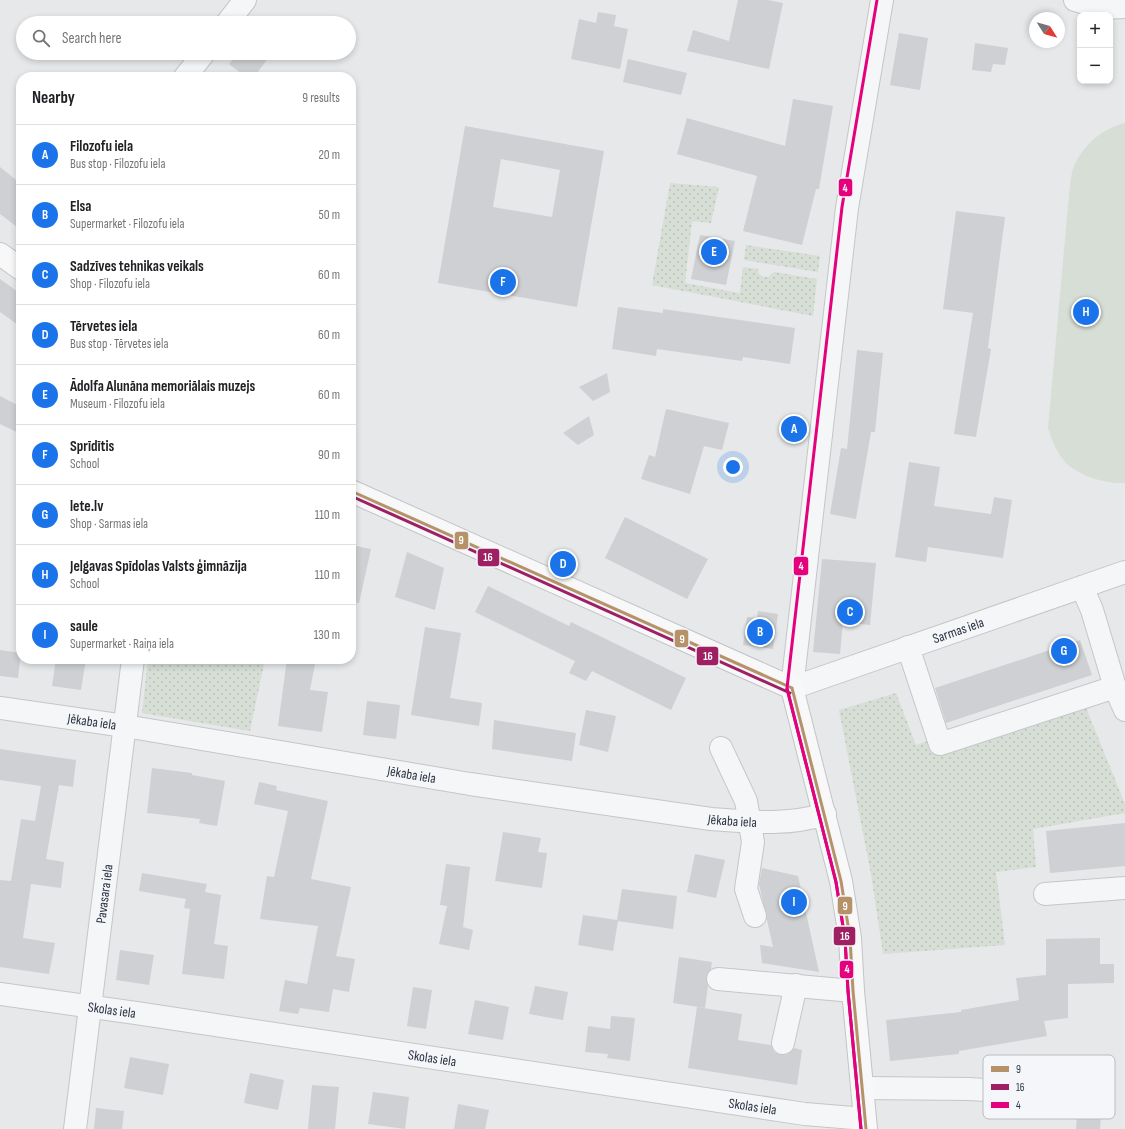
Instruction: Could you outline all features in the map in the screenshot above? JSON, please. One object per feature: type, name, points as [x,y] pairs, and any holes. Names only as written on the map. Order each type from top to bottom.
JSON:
[{"type":"main road","points":[[0,254],[16,266]]},
{"type":"main road","points":[[356,493],[792,688],[841,881],[850,938],[853,991],[863,1088],[865,1124]]},
{"type":"street","points":[[232,16],[245,0]]},
{"type":"street","points":[[792,688],[847,208],[882,0]]},
{"type":"street","points":[[1075,0],[1102,8],[1125,7]]},
{"type":"street","points":[[189,72],[198,60]]},
{"type":"street","name":"Sarmas iela","points":[[792,688],[1125,572]]},
{"type":"street","points":[[1082,587],[1092,610],[1115,687],[1125,710]]},
{"type":"street","points":[[908,647],[940,744],[1115,687]]},
{"type":"street","name":"Pavasara iela","points":[[75,1129],[132,664]]},
{"type":"street","name":"Jēkaba iela","points":[[0,708],[125,726],[470,784],[712,819],[750,822],[797,822],[825,814]]},
{"type":"street","points":[[721,748],[746,801],[752,842],[746,889],[755,916]]},
{"type":"street","points":[[1045,894],[1125,888]]},
{"type":"street","points":[[718,979],[853,991]]},
{"type":"street","points":[[783,1043],[796,985]]},
{"type":"street","name":"Skolas iela","points":[[0,994],[91,1006],[865,1124]]},
{"type":"street","points":[[863,1088],[983,1090]]},
{"type":"shaded area","points":[[1125,123],[1125,483],[1118,483],[1094,479],[1073,469],[1063,460],[1053,442],[1048,428],[1070,184],[1074,166],[1088,144],[1095,138],[1117,125]]},
{"type":"shaded area","points":[[670,183],[719,187],[711,223],[692,221],[685,283],[740,293],[743,267],[758,269],[759,274],[764,277],[768,277],[774,272],[817,279],[813,316],[652,285]]},
{"type":"shaded area","points":[[746,245],[820,256],[818,272],[744,260]]},
{"type":"shaded area","points":[[147,664],[264,664],[250,731],[142,713]]},
{"type":"shaded area","points":[[1078,688],[1125,804],[1125,813],[1033,829],[1036,867],[996,872],[1005,945],[883,954],[871,874],[839,710],[896,693],[916,745]]},
{"type":"building","points":[[738,0],[768,0],[783,3],[769,69],[687,51],[693,30],[729,41]]},
{"type":"building","points":[[598,12],[616,15],[614,26],[628,29],[620,69],[571,59],[579,19],[596,23]]},
{"type":"building","points":[[899,33],[928,38],[920,90],[890,85]]},
{"type":"building","points":[[975,43],[1008,48],[1005,65],[993,64],[991,72],[972,70]]},
{"type":"building","points":[[628,59],[687,73],[681,95],[623,82]]},
{"type":"building","points":[[232,60],[267,60],[258,72],[239,72],[229,64]]},
{"type":"building","points":[[793,99],[833,106],[819,189],[816,189],[802,245],[743,231],[757,176],[677,154],[687,118],[785,146]]},
{"type":"building","points":[[465,126],[604,151],[577,307],[438,283]],"holes":[[[501,159],[560,170],[552,217],[493,207]]]},
{"type":"building","points":[[0,167],[16,180],[16,226],[0,214]]},
{"type":"building","points":[[956,211],[1005,217],[988,348],[991,349],[976,437],[954,434],[973,313],[943,309]]},
{"type":"building","points":[[700,235],[735,241],[726,285],[691,279]]},
{"type":"building","points":[[0,279],[16,290],[16,323],[0,312]]},
{"type":"building","points":[[618,307],[663,313],[663,309],[795,328],[790,364],[743,357],[742,361],[657,349],[656,356],[612,349]]},
{"type":"building","points":[[857,350],[883,353],[875,432],[871,432],[856,519],[830,514],[841,448],[847,449]]},
{"type":"building","points":[[607,373],[610,392],[593,401],[579,387]]},
{"type":"building","points":[[0,396],[16,404],[16,432],[0,424]]},
{"type":"building","points":[[666,409],[729,423],[722,450],[704,446],[690,494],[641,479],[649,455],[655,457]]},
{"type":"building","points":[[589,416],[594,435],[578,445],[563,433]]},
{"type":"building","points":[[909,462],[940,467],[934,506],[991,514],[994,497],[1012,500],[1003,558],[928,547],[926,562],[895,557]]},
{"type":"building","points":[[625,517],[708,559],[687,599],[605,558]]},
{"type":"building","points":[[356,546],[371,549],[359,603],[356,603]]},
{"type":"building","points":[[407,552],[444,568],[435,610],[395,597]]},
{"type":"building","points":[[822,559],[876,563],[870,625],[843,622],[840,654],[813,652]]},
{"type":"building","points":[[488,586],[569,626],[571,622],[686,678],[671,710],[592,671],[586,681],[569,673],[575,661],[475,612]]},
{"type":"building","points":[[758,611],[778,614],[773,649],[743,645],[747,617],[757,618]]},
{"type":"building","points":[[425,627],[461,633],[450,698],[482,703],[479,726],[411,715]]},
{"type":"building","points":[[1080,640],[1092,675],[946,723],[935,688]]},
{"type":"building","points":[[0,650],[16,652],[16,664],[20,664],[18,678],[0,676]]},
{"type":"building","points":[[55,664],[85,664],[81,690],[52,686]]},
{"type":"building","points":[[286,664],[315,664],[310,690],[328,692],[322,732],[278,726]]},
{"type":"building","points":[[367,701],[400,705],[396,739],[363,735]]},
{"type":"building","points":[[586,710],[616,716],[608,752],[579,745]]},
{"type":"building","points":[[494,720],[576,733],[572,761],[492,749]]},
{"type":"building","points":[[0,749],[76,760],[73,787],[59,785],[46,859],[64,862],[61,888],[31,884],[23,938],[55,943],[49,974],[0,967],[0,880],[11,881],[21,819],[35,821],[41,786],[0,780]]},
{"type":"building","points":[[152,768],[192,773],[192,775],[225,781],[217,826],[199,823],[200,819],[147,813]]},
{"type":"building","points":[[259,782],[277,786],[276,790],[328,801],[311,879],[351,887],[336,956],[355,959],[349,992],[333,989],[329,1012],[300,1008],[298,1014],[279,1011],[285,980],[307,984],[318,926],[260,919],[267,876],[274,877],[288,811],[254,804]]},
{"type":"building","points":[[1125,823],[1125,866],[1050,873],[1046,831]]},
{"type":"building","points":[[503,832],[541,838],[538,852],[547,853],[542,888],[495,881]]},
{"type":"building","points":[[695,854],[725,860],[716,898],[687,892]]},
{"type":"building","points":[[446,864],[470,867],[463,927],[473,930],[469,950],[439,944],[447,906],[440,905]]},
{"type":"building","points":[[762,868],[798,876],[819,972],[762,963],[760,945],[773,947],[759,884]]},
{"type":"building","points":[[142,873],[207,884],[205,892],[221,895],[214,944],[228,946],[224,979],[182,974],[190,909],[184,908],[186,899],[139,891]]},
{"type":"building","points":[[622,889],[677,896],[673,929],[618,921],[613,951],[578,945],[583,915],[617,920]]},
{"type":"building","points":[[1100,938],[1100,964],[1114,964],[1114,983],[1068,984],[1068,1018],[1044,1021],[1047,1036],[959,1051],[959,1054],[890,1061],[886,1020],[961,1012],[961,1010],[1019,1000],[1016,978],[1046,975],[1046,939]]},
{"type":"building","points":[[120,950],[154,955],[149,985],[116,980]]},
{"type":"building","points":[[679,957],[712,962],[711,969],[706,978],[708,986],[705,1008],[673,1003]]},
{"type":"building","points":[[535,986],[568,992],[563,1020],[529,1014]]},
{"type":"building","points":[[413,987],[432,990],[426,1029],[407,1026]]},
{"type":"building","points":[[475,1000],[509,1007],[503,1040],[468,1034]]},
{"type":"building","points":[[697,1007],[742,1014],[738,1040],[771,1045],[774,1052],[781,1055],[787,1055],[794,1048],[802,1050],[797,1085],[688,1068]]},
{"type":"building","points":[[611,1016],[635,1018],[630,1061],[607,1058],[608,1054],[585,1052],[588,1026],[610,1029]]},
{"type":"building","points":[[130,1057],[169,1064],[163,1095],[124,1088]]},
{"type":"building","points":[[250,1073],[284,1080],[278,1110],[244,1103]]},
{"type":"building","points":[[312,1085],[339,1087],[335,1129],[308,1129]]},
{"type":"building","points":[[373,1092],[409,1097],[405,1129],[368,1124]]},
{"type":"building","points":[[458,1104],[489,1110],[485,1129],[454,1129]]},
{"type":"building","points":[[96,1108],[124,1111],[122,1129],[94,1129]]},
{"type":"building","points":[[1077,1119],[1101,1119],[1100,1129],[1076,1129]]},
{"type":"transit line","name":"4","points":[[861,1129],[848,991],[845,939],[836,882],[787,688],[842,207],[877,0]]},
{"type":"transit line","name":"9","points":[[356,493],[792,688]]},
{"type":"transit line","name":"16","points":[[356,498],[790,693]]},
{"type":"transit line","name":"9","points":[[792,688],[841,881],[850,938],[853,991],[866,1129]]},
{"type":"transit line","name":"16","points":[[787,689],[836,882],[845,939],[848,991],[861,1129]]},
{"type":"place","name":"Ādolfa Alunāna memoriālais muzejs","points":[[714,252]]},
{"type":"place","name":"Sprīdītis","points":[[503,282]]},
{"type":"place","name":"Jelgavas Spīdolas Valsts ģimnāzija","points":[[1086,312]]},
{"type":"place","name":"Filozofu iela","points":[[794,429]]},
{"type":"place","name":"Tērvetes iela","points":[[563,564]]},
{"type":"place","name":"Sadzīves tehnikas veikals","points":[[850,612]]},
{"type":"place","name":"Elsa","points":[[760,632]]},
{"type":"place","name":"lete.lv","points":[[1064,651]]},
{"type":"place","name":"saule","points":[[794,902]]}]
